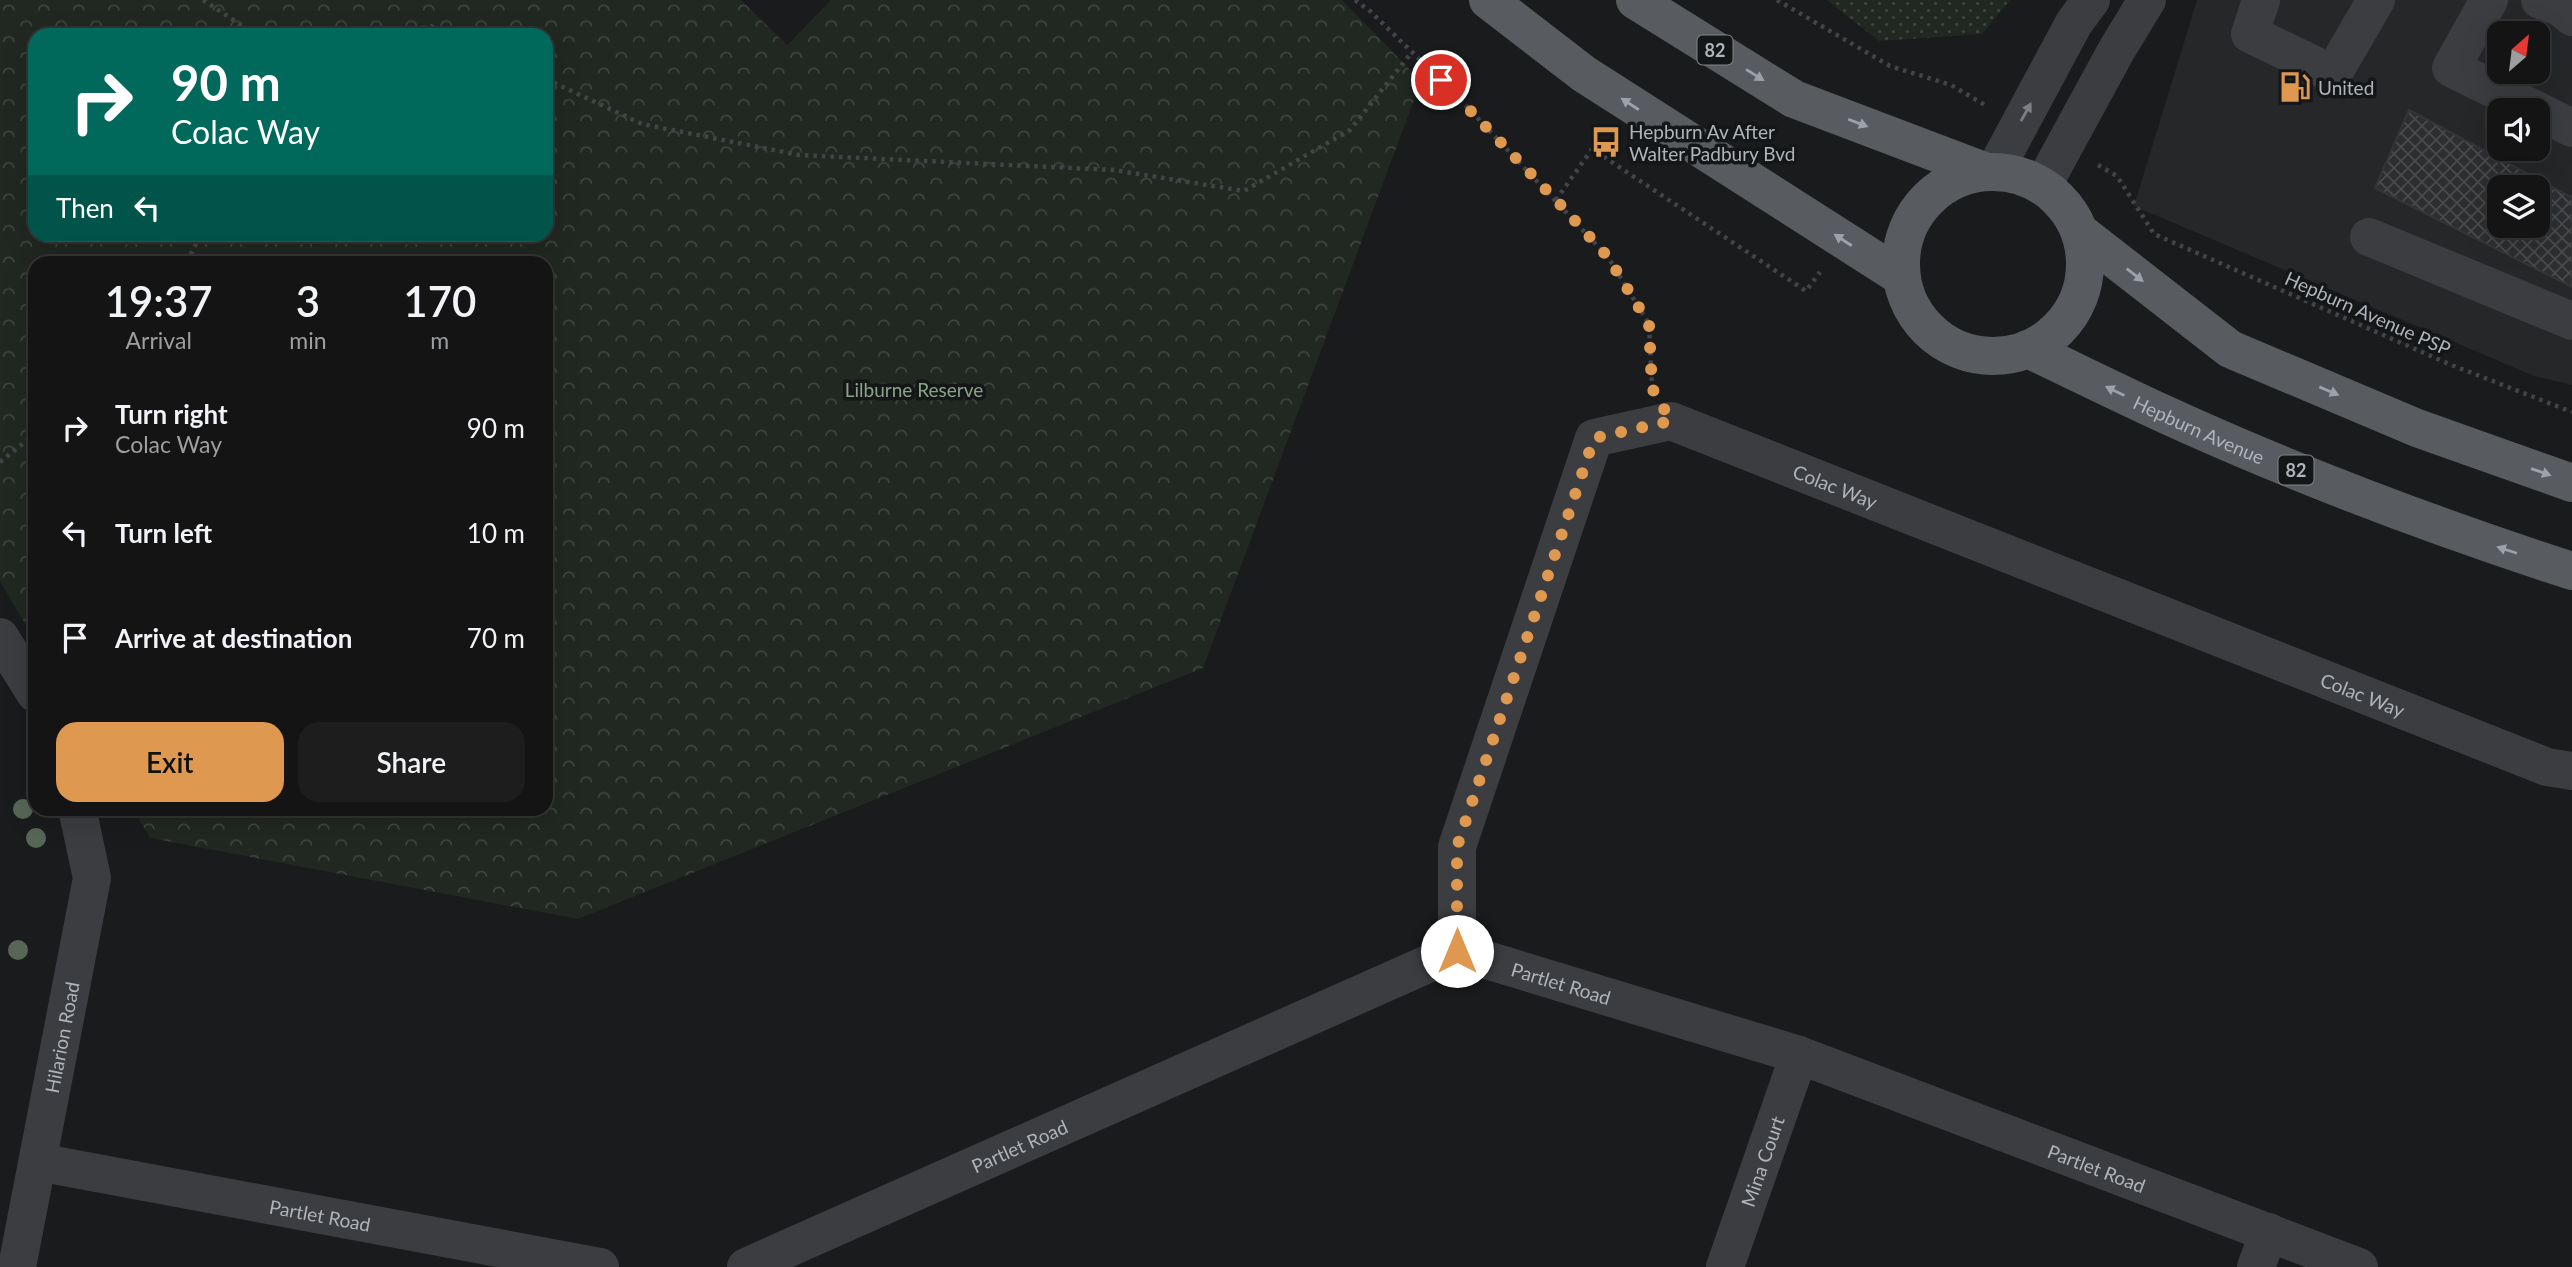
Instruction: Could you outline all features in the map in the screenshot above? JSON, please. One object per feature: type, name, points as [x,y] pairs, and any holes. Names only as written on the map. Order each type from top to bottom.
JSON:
[{"type":"main road","points":[[1488,0],[1584,74],[1900,276]]},
{"type":"main road","name":"82","points":[[1635,0],[1794,99],[1989,171]]},
{"type":"main road","points":[[1989,171],[2014,173],[2043,185],[2066,206],[2081,233],[2086,264],[2081,295],[2066,322],[2043,343],[2014,355],[1983,356],[1953,348],[1927,330],[1909,305],[1900,276],[1901,247],[1911,218],[1930,195],[1955,179],[1989,171]]},
{"type":"main road","points":[[2081,233],[2230,349],[2417,428],[2572,483]]},
{"type":"main road","name":"Hepburn Avenue","points":[[2028,349],[2162,413],[2280,463],[2460,534],[2572,571]]},
{"type":"street","points":[[2043,185],[2147,0]]},
{"type":"street","points":[[2258,1],[2250,34],[2333,74],[2376,0]]},
{"type":"street","points":[[2489,0],[2451,68],[2511,98]]},
{"type":"street","points":[[1989,171],[2083,11]]},
{"type":"street","points":[[2550,117],[2572,128]]},
{"type":"street","points":[[2369,237],[2572,321]]},
{"type":"street","points":[[1457,951],[1457,847],[1594,438],[1671,421]]},
{"type":"street","name":"Colac Way","points":[[1671,421],[2547,766],[2572,771]]},
{"type":"street","points":[[0,637],[28,681]]},
{"type":"street","name":"Hilarion Road","points":[[17,1267],[92,878],[79,816]]},
{"type":"street","name":"Partlet Road","points":[[746,1267],[1457,951],[1799,1055],[2359,1267]]},
{"type":"street","name":"Mina Court","points":[[1725,1267],[1799,1055]]},
{"type":"street","name":"Partlet Road","points":[[38,1162],[600,1267]]},
{"type":"street","points":[[2256,1267],[2269,1232]]},
{"type":"path","points":[[203,0],[245,28]]},
{"type":"path","points":[[1355,0],[1412,52],[1608,257],[1649,324],[1652,388],[1671,421]]},
{"type":"path","points":[[1777,0],[1890,66],[1951,85]]},
{"type":"path","points":[[553,82],[642,124],[799,155],[1114,170],[1244,191],[1350,130],[1412,52]]},
{"type":"path","points":[[1556,200],[1592,149],[1806,291],[1844,241]]},
{"type":"path","name":"Hepburn Avenue PSP","points":[[2154,234],[2449,364],[2572,412]]},
{"type":"path","points":[[0,462],[28,440]]},
{"type":"shaded area","points":[[2197,0],[2572,0],[2572,385],[2534,376],[2134,206]]},
{"type":"green space","name":"Lilburne Reserve","points":[[0,0],[741,0],[787,45],[831,0],[1342,0],[1421,81],[1203,668],[578,919],[150,838],[137,816],[553,816],[553,256],[28,256],[28,629],[0,581]]},
{"type":"green space","points":[[1827,0],[2010,0],[1982,34],[1879,41]]},
{"type":"building","points":[[2409,110],[2487,152],[2487,161],[2504,161],[2530,175],[2487,175],[2487,238],[2550,238],[2550,186],[2572,196],[2572,287],[2375,188]]},
{"type":"place","name":"United","points":[[2295,87]]},
{"type":"place","name":"Hepburn Av After Walter Padbury Bvd","points":[[1606,142]]},
{"type":"route","points":[[1441,80],[1608,257],[1649,324],[1652,388],[1671,421],[1594,438],[1457,847],[1457,951]]}]
